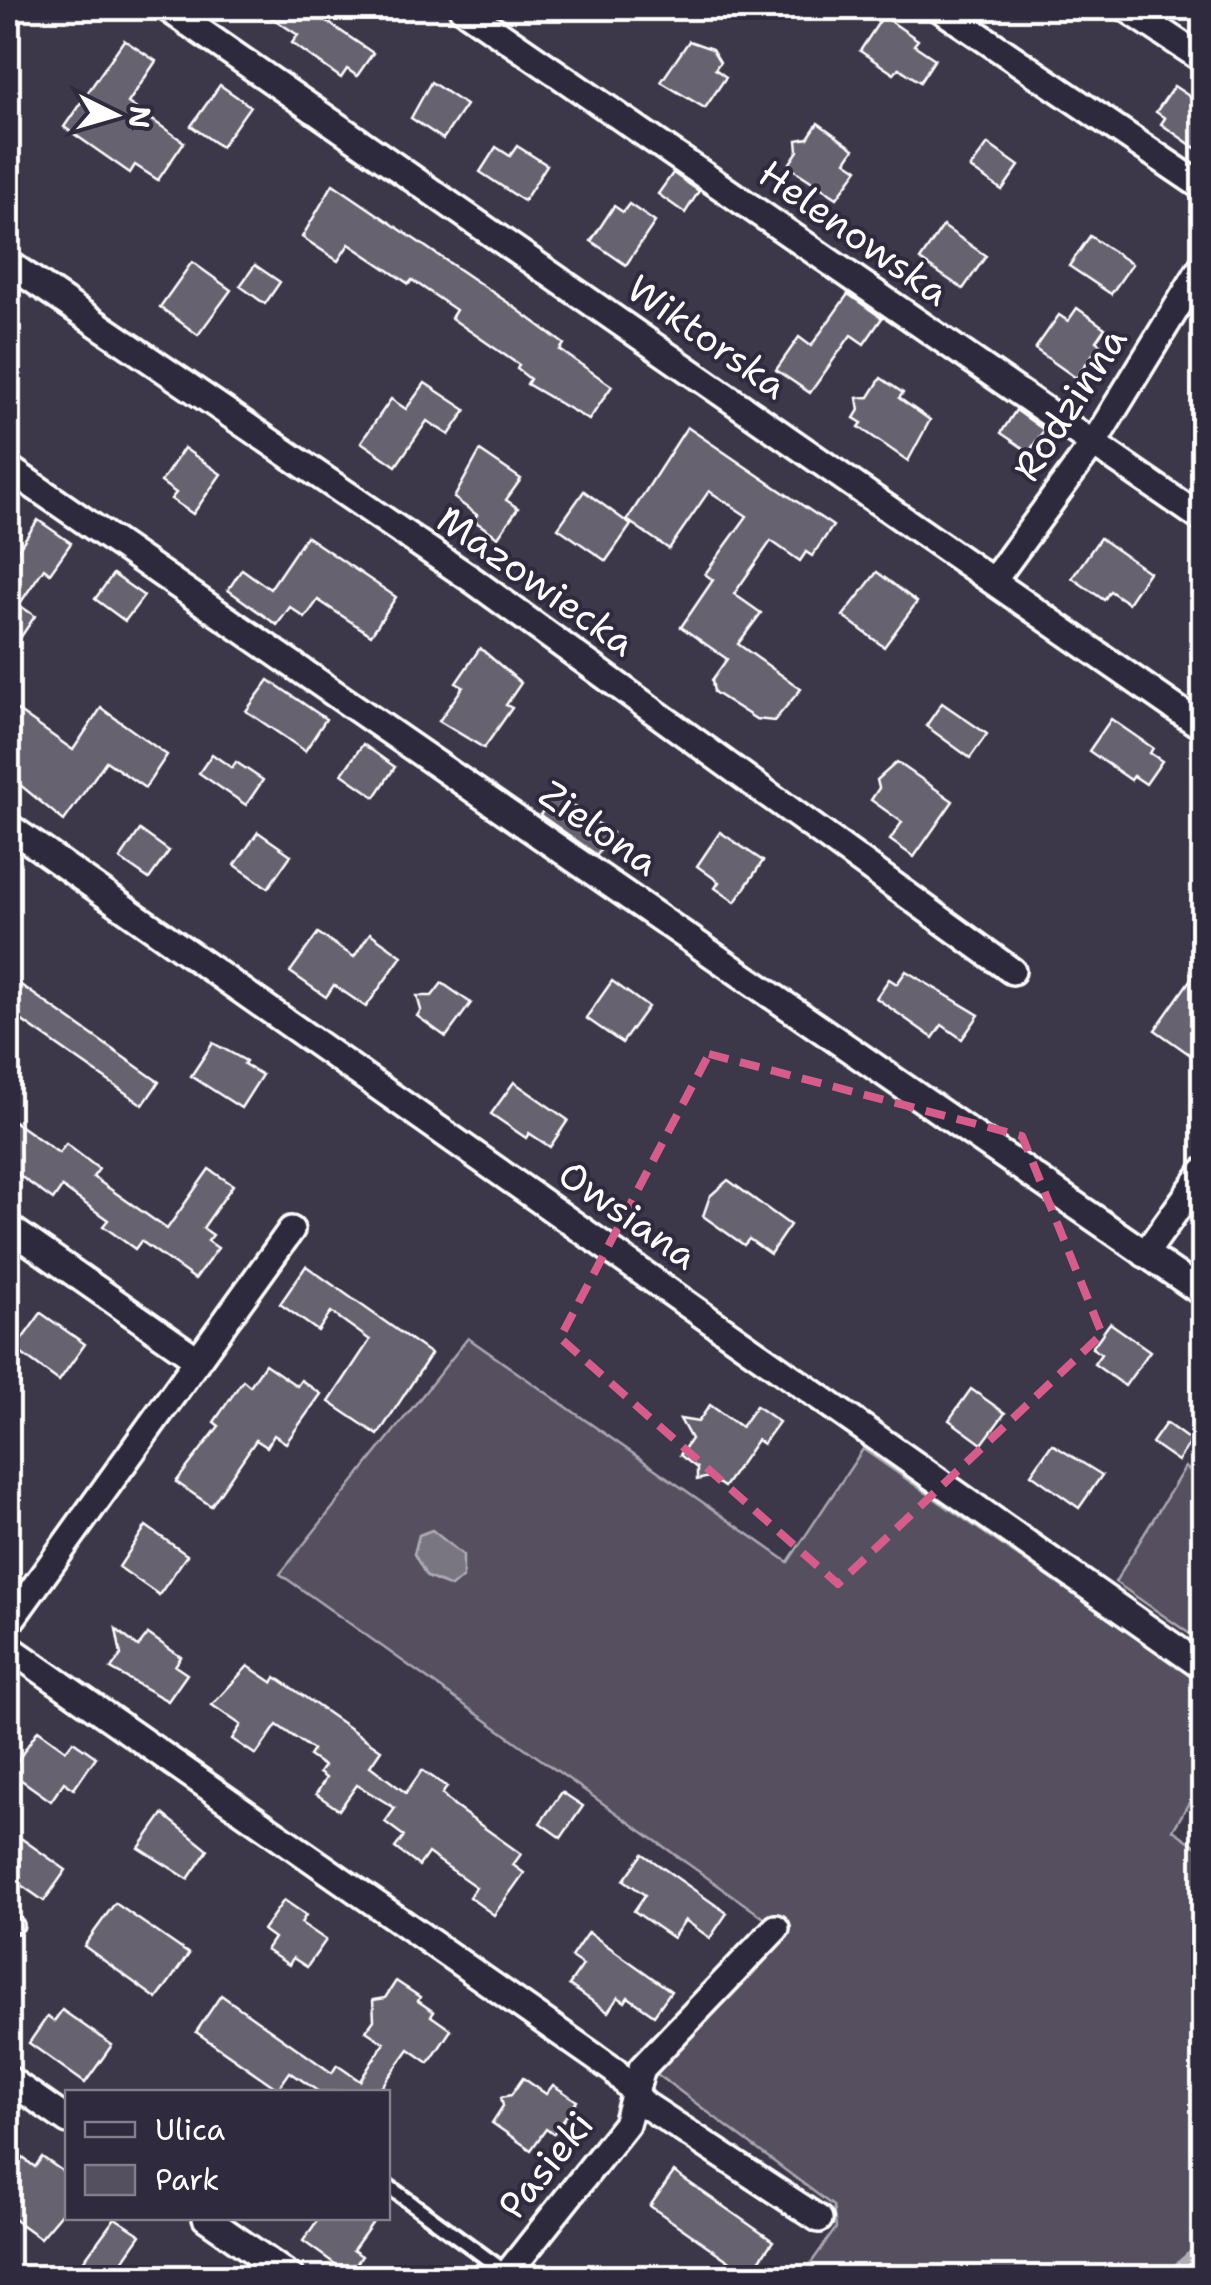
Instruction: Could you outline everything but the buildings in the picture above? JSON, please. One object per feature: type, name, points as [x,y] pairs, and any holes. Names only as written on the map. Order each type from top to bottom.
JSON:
[{"type":"street","name":"Wiktorska","points":[[167,8],[1204,728]]},
{"type":"street","name":"Helenowska","points":[[462,8],[1204,520]]},
{"type":"street","points":[[940,8],[1204,188]]},
{"type":"street","points":[[1126,8],[1204,60]]},
{"type":"street","name":"Rodzinna","points":[[993,581],[1093,444],[1204,263]]},
{"type":"street","name":"Mazowiecka","points":[[8,264],[474,580],[1012,971]]},
{"type":"street","name":"Zielona","points":[[8,468],[1204,1294]]},
{"type":"street","name":"Owsiana","points":[[8,826],[1204,1668]]},
{"type":"street","points":[[1144,1254],[1204,1172]]},
{"type":"street","points":[[8,1226],[196,1359]]},
{"type":"street","points":[[8,1624],[292,1230]]},
{"type":"street","points":[[8,1646],[614,2071],[634,2094],[818,2218]]},
{"type":"street","name":"Pasieki","points":[[508,2276],[622,2130],[642,2068],[776,1928]]},
{"type":"street","points":[[8,2079],[65,2119]]},
{"type":"street","points":[[209,2220],[292,2278]]},
{"type":"lane","points":[[390,2188],[508,2276]]},
{"type":"highlighted area","points":[[709,1054],[1022,1136],[1102,1334],[838,1584],[560,1338]]},
{"type":"green space","points":[[468,1338],[788,1562],[863,1449],[1203,1684],[1203,1779],[1173,1830],[1203,1851],[1203,2277],[801,2277],[836,2228],[833,2206],[653,2071],[751,1975],[781,1930],[280,1574]]},
{"type":"green space","points":[[1185,1467],[1203,1480],[1203,1643],[1115,1582]]},
{"type":"shaded area","points":[[432,1530],[463,1555],[463,1577],[451,1587],[427,1577],[414,1554],[419,1535]]},
{"type":"waterway","points":[[1165,2278],[1204,2244]]}]
